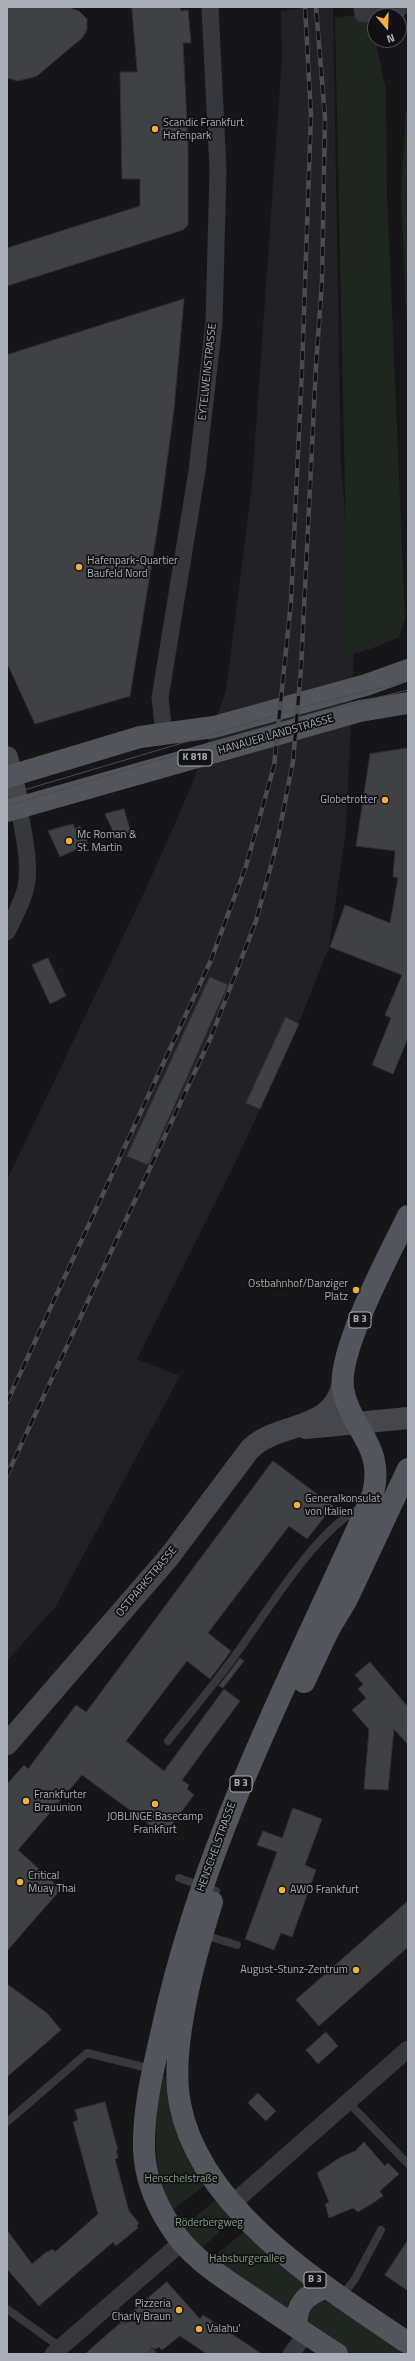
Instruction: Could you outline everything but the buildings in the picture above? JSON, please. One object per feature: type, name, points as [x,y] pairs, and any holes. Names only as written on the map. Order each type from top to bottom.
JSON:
[{"type":"main road","points":[[9,770],[164,733],[214,727],[375,682],[408,670]]},
{"type":"main road","name":"HANAUER LANDSTRASSE","points":[[13,809],[355,712],[408,703]]},
{"type":"main road","name":"B 3","points":[[358,1423],[348,1405],[343,1383],[347,1354],[355,1331],[408,1216]]},
{"type":"main road","name":"HENSCHELSTRASSE","points":[[233,2203],[196,2150],[180,2104],[177,2072],[181,2036],[203,1934],[209,1889],[232,1805],[375,1487],[376,1465],[368,1442],[358,1423]]},
{"type":"main road","name":"HENSCHELSTRASSE","points":[[182,2242],[160,2207],[148,2173],[144,2151],[144,2124],[153,2069],[183,1946],[209,1889],[230,1850],[271,1751],[329,1629],[347,1599],[408,1469]]},
{"type":"main road","name":"B 3","points":[[233,2203],[270,2243],[333,2293],[408,2343]]},
{"type":"main road","name":"B 3","points":[[182,2242],[198,2259],[224,2278],[337,2354]]},
{"type":"main road","points":[[302,2331],[296,2314],[298,2307],[314,2292],[333,2293]]},
{"type":"street","name":"EYTELWEINSTRASSE","points":[[164,733],[160,698],[197,471],[214,323],[218,170],[210,7]]},
{"type":"street","points":[[362,7],[363,14],[399,10],[399,7]]},
{"type":"street","points":[[7,932],[17,913],[26,887],[27,875],[13,809],[9,770]]},
{"type":"street","name":"OSTPARKSTRASSE","points":[[7,1744],[169,1557],[250,1449],[264,1438],[313,1421],[328,1411],[338,1399],[343,1383]]},
{"type":"street","name":"OSTPARKSTRASSE","points":[[290,1429],[408,1418]]},
{"type":"street","points":[[233,2203],[408,2049]]},
{"type":"street","points":[[56,2351],[108,2304],[182,2242]]},
{"type":"street","points":[[291,2354],[302,2331]]},
{"type":"lane","points":[[375,682],[408,678]]},
{"type":"lane","points":[[168,1741],[236,1655],[309,1555],[336,1523],[352,1512],[368,1504]]},
{"type":"lane","points":[[179,1878],[209,1889]]},
{"type":"lane","points":[[203,1934],[237,1945]]},
{"type":"lane","points":[[7,2122],[87,2052],[153,2069]]},
{"type":"lane","points":[[348,2102],[408,2164]]},
{"type":"lane","points":[[333,2293],[355,2278],[381,2230]]},
{"type":"lane","points":[[108,2304],[123,2320]]},
{"type":"lane","points":[[7,2309],[56,2351]]},
{"type":"shaded area","points":[[310,7],[333,7],[341,467],[353,607],[354,653],[346,830],[329,947],[292,1040],[234,1165],[137,1359],[180,1376],[56,1606],[7,1661],[7,1180],[150,880],[191,787],[226,691],[252,484],[282,58],[281,11]]},
{"type":"green space","points":[[367,13],[367,48],[377,48],[386,91],[387,192],[405,618],[399,637],[373,648],[346,656],[346,541],[335,18]]},
{"type":"green space","points":[[408,110],[408,350],[401,194],[406,112]]},
{"type":"green space","name":"Henschelstraße","points":[[166,2076],[169,2093],[208,2183],[173,2210],[161,2178],[157,2162],[156,2145],[160,2077]]},
{"type":"green space","name":"Röderbergweg","points":[[215,2200],[232,2220],[202,2248],[184,2227]]},
{"type":"green space","name":"Habsburgerallee","points":[[245,2231],[308,2285],[292,2296],[288,2304],[288,2314],[212,2258]]},
{"type":"green space","points":[[328,2301],[408,2352],[408,2354],[351,2354],[320,2334],[308,2323],[307,2315],[313,2306],[320,2302]]},
{"type":"tram line","points":[[7,795],[307,706],[408,681]]},
{"type":"tram line","points":[[7,806],[310,714],[408,690]]},
{"type":"railway","points":[[7,1402],[211,960],[246,866],[274,766],[291,602],[302,369],[311,115],[305,7]]},
{"type":"railway","points":[[7,1475],[211,1037],[256,921],[277,843],[293,761],[301,669],[316,366],[322,281],[325,118],[316,7]]},
{"type":"place","name":"Scandic Frankfurt Hafenpark","points":[[155,129]]},
{"type":"place","name":"Hafenpark-Quartier Baufeld Nord","points":[[79,567]]},
{"type":"place","name":"Globetrotter","points":[[385,800]]},
{"type":"place","name":"Mc Roman & St. Martin","points":[[69,841]]},
{"type":"place","name":"Ostbahnhof/Danziger Platz","points":[[356,1290]]},
{"type":"place","name":"Generalkonsulat von Italien","points":[[297,1505]]},
{"type":"place","name":"Frankfurter Brauunion","points":[[26,1801]]},
{"type":"place","name":"JOBLINGE Basecamp Frankfurt","points":[[155,1804]]},
{"type":"place","name":"Critical Muay Thai","points":[[20,1882]]},
{"type":"place","name":"AWO Frankfurt","points":[[282,1890]]},
{"type":"place","name":"August-Stunz-Zentrum","points":[[356,1970]]},
{"type":"place","name":"Pizzeria Charly Braun","points":[[179,2310]]},
{"type":"place","name":"Valahu'","points":[[199,2329]]}]
